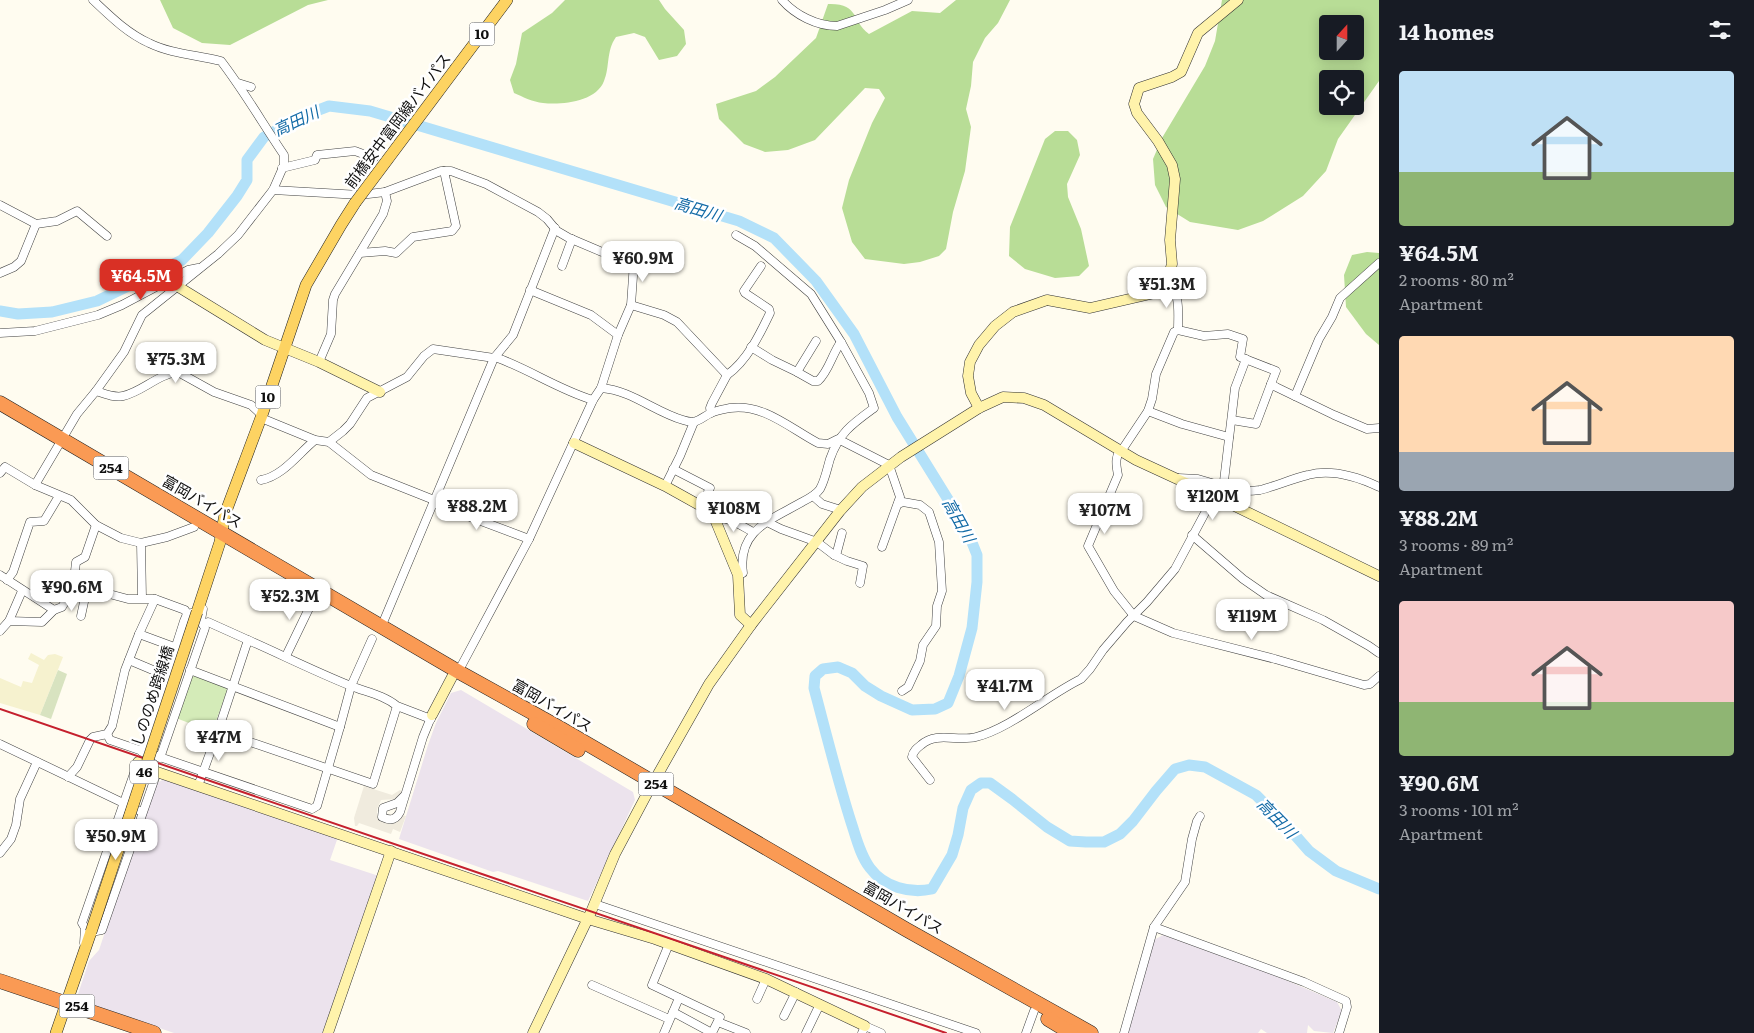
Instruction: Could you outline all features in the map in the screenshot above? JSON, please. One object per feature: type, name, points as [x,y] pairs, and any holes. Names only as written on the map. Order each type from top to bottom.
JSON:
[{"type":"highway","name":"富岡バイパス","points":[[0,403],[59,444],[194,527],[222,537],[315,596],[1091,1033]]},
{"type":"highway","name":"富岡バイパス","points":[[0,413],[59,444],[382,626],[456,674]]},
{"type":"highway","name":"富岡バイパス","points":[[651,786],[903,938],[1071,1033]]},
{"type":"highway","name":"254","points":[[0,981],[154,1033]]},
{"type":"main road","name":"前橋安中富岡線バイパス","points":[[222,537],[225,514],[264,418],[306,285],[356,203],[507,0]]},
{"type":"main road","name":"46","points":[[192,613],[203,595],[222,537]]},
{"type":"main road","name":"しののめ跨線橋","points":[[91,932],[192,613]]},
{"type":"main road","name":"46","points":[[56,1033],[91,932]]},
{"type":"street","points":[[35,486],[76,414],[96,392],[124,352],[142,315],[238,235],[273,190],[282,168],[284,155],[251,107],[238,83],[221,61],[170,51],[149,44],[120,25],[93,0]]},
{"type":"street","points":[[782,0],[790,9],[805,18],[828,26],[837,26],[908,0]]},
{"type":"street","points":[[979,408],[971,393],[968,376],[970,362],[996,326],[1013,312],[1047,300],[1090,308],[1154,293],[1167,281],[1172,264],[1170,240],[1174,172],[1158,141],[1137,113],[1134,104],[1135,96],[1139,88],[1181,72],[1198,33],[1238,0]]},
{"type":"street","points":[[238,83],[251,87]]},
{"type":"street","points":[[282,168],[315,160],[317,155],[355,151],[374,158]]},
{"type":"street","points":[[273,190],[348,195],[385,192],[444,171],[451,171],[493,187],[498,192],[538,212],[548,219],[557,231],[572,239],[602,252],[634,262],[631,305],[618,335],[601,388],[593,400],[529,539],[432,717],[423,737],[405,795]]},
{"type":"street","points":[[360,253],[385,251],[396,253],[413,236],[452,231],[456,226],[444,171]]},
{"type":"street","points":[[319,362],[331,334],[335,294],[383,214],[387,201],[385,192]]},
{"type":"street","points":[[0,205],[36,224],[57,221],[77,211],[107,236]]},
{"type":"street","points":[[0,273],[21,262],[36,224]]},
{"type":"street","points":[[382,626],[495,357],[513,335],[555,228]]},
{"type":"street","points":[[736,235],[755,246],[811,294],[841,342],[869,393],[874,408],[849,426],[838,439],[820,489],[813,496],[767,522],[747,539],[742,555],[743,573],[738,576]]},
{"type":"street","points":[[562,266],[572,239]]},
{"type":"street","points":[[1295,396],[1319,340],[1332,318],[1340,298],[1379,263]]},
{"type":"street","points":[[711,413],[712,403],[727,375],[734,370],[752,347],[770,313],[769,309],[744,291],[760,266]]},
{"type":"street","points":[[0,333],[35,331],[98,315],[122,306],[188,270],[200,268]]},
{"type":"street","points":[[1167,281],[1173,286],[1178,300],[1178,330]]},
{"type":"street","points":[[177,286],[265,340],[319,362],[380,392]]},
{"type":"street","points":[[530,290],[591,315],[618,335]]},
{"type":"street","points":[[631,305],[664,314],[677,322],[727,375]]},
{"type":"street","points":[[1118,450],[1124,447],[1148,411],[1156,374],[1174,332],[1178,330],[1204,336],[1228,334],[1243,340],[1240,356],[1276,371],[1256,424],[1232,420]]},
{"type":"street","points":[[797,372],[816,341]]},
{"type":"street","points":[[752,347],[772,360],[813,381],[818,381],[841,342]]},
{"type":"street","points":[[328,442],[343,432],[367,398],[406,377],[424,356],[433,349],[495,357],[515,364],[580,396],[593,400]]},
{"type":"street","points":[[930,780],[912,757],[913,753],[926,740],[938,737],[975,737],[993,731],[1081,679],[1103,650],[1174,569],[1224,482],[1235,388],[1246,359]]},
{"type":"street","points":[[96,392],[124,396],[162,377],[178,372],[214,392],[251,405],[264,418],[315,440],[328,442],[371,475],[529,539]]},
{"type":"street","points":[[1271,384],[1367,429],[1379,428]]},
{"type":"street","points":[[601,388],[623,393],[675,417],[694,422],[703,419],[711,413],[731,408],[753,409],[768,414],[818,444],[828,444],[838,439]]},
{"type":"street","points":[[533,1033],[588,919],[615,854],[703,692],[751,625],[841,510],[862,487],[901,457],[979,408],[1003,397],[1024,398],[1044,405],[1118,450],[1174,478],[1219,492],[1379,576]]},
{"type":"street","points":[[1148,411],[1182,424],[1229,437]]},
{"type":"street","points":[[665,486],[694,422]]},
{"type":"street","points":[[838,439],[889,466],[900,497],[882,546]]},
{"type":"street","points":[[261,480],[290,464],[315,440]]},
{"type":"street","points":[[574,443],[665,486],[701,506],[714,517],[738,576],[740,615],[751,625]]},
{"type":"street","points":[[1118,450],[1115,463],[1118,476],[1088,546],[1114,591],[1134,616],[1173,633],[1275,659],[1364,685],[1370,684],[1379,676]]},
{"type":"street","points":[[2,468],[35,486],[71,500],[96,525],[121,538],[141,543],[167,537],[194,527]]},
{"type":"street","points":[[673,469],[710,488],[701,506]]},
{"type":"street","points":[[1219,492],[1258,490],[1308,474],[1322,473],[1353,477],[1379,487]]},
{"type":"street","points":[[54,610],[3,578],[13,572],[30,522],[44,521],[60,496]]},
{"type":"street","points":[[813,496],[822,504],[841,510]]},
{"type":"street","points":[[898,504],[903,502],[920,505],[929,512],[939,542],[942,591],[937,606],[936,626],[924,645],[920,661],[908,687],[902,691]]},
{"type":"street","points":[[715,520],[719,518],[728,519],[753,532]]},
{"type":"street","points":[[767,522],[817,542],[834,555],[863,566],[860,583]]},
{"type":"street","points":[[8,621],[42,622],[54,610],[62,607],[73,589],[76,562],[85,557],[96,525]]},
{"type":"street","points":[[834,555],[837,552],[842,534]]},
{"type":"street","points":[[1192,535],[1243,580],[1266,595],[1323,620],[1379,653]]},
{"type":"street","points":[[141,543],[142,598]]},
{"type":"street","points":[[73,589],[83,587],[128,599],[155,599],[192,613],[167,676],[82,923],[85,928],[82,957]]},
{"type":"street","points":[[81,616],[87,588]]},
{"type":"street","points":[[0,631],[8,621],[22,591]]},
{"type":"street","points":[[160,758],[205,628],[200,620],[204,607],[203,595]]},
{"type":"street","points":[[286,656],[315,596]]},
{"type":"street","points":[[68,777],[77,767],[90,740],[93,737],[107,734],[112,726],[129,660],[155,599]]},
{"type":"street","points":[[204,625],[208,622],[351,686],[376,694],[397,706],[432,717]]},
{"type":"street","points":[[139,634],[177,648]]},
{"type":"street","points":[[140,757],[160,758],[312,810],[317,806],[351,686],[372,639]]},
{"type":"street","points":[[198,786],[248,640]]},
{"type":"street","points":[[129,660],[167,676]]},
{"type":"street","points":[[190,670],[340,727]]},
{"type":"street","points":[[218,731],[374,784],[397,706]]},
{"type":"street","points":[[107,734],[110,740],[140,757],[157,772],[588,919],[669,944],[766,979],[820,1004],[864,1030],[881,1033]]},
{"type":"street","points":[[0,744],[142,812]]},
{"type":"street","points":[[0,853],[11,839],[16,825],[20,799],[37,762]]},
{"type":"street","points":[[91,932],[102,930],[157,772]]},
{"type":"street","points":[[1124,1033],[1154,927],[1185,882],[1192,839],[1200,816]]},
{"type":"street","points":[[328,1033],[391,851]]},
{"type":"street","points":[[594,904],[976,1033]]},
{"type":"street","points":[[1154,927],[1304,982],[1346,1001],[1347,1007],[1339,1033]]},
{"type":"street","points":[[592,985],[712,1033],[720,1017],[652,985],[669,944]]},
{"type":"street","points":[[757,999],[766,979]]},
{"type":"street","points":[[784,1016],[796,992]]},
{"type":"street","points":[[667,1032],[671,1016],[679,998]]},
{"type":"street","points":[[806,1033],[820,1004]]},
{"type":"street","points":[[1026,1033],[1034,1011]]},
{"type":"street","points":[[718,1022],[746,1033]]},
{"type":"shaded area","points":[[31,653],[44,660],[48,655],[55,654],[63,657],[40,715],[0,703],[0,678],[21,687],[23,681],[32,683],[39,665],[28,659]]},
{"type":"shaded area","points":[[461,690],[633,792],[635,800],[588,901],[498,871],[493,872],[399,839],[436,723],[451,693]]},
{"type":"shaded area","points":[[165,779],[338,837],[330,860],[379,876],[325,1033],[174,1033],[81,1001],[78,994],[89,961],[99,950],[154,784]]},
{"type":"shaded area","points":[[364,786],[392,795],[400,790],[403,791],[399,798],[381,800],[377,809],[379,820],[384,822],[395,822],[402,815],[406,816],[400,832],[393,829],[391,834],[359,823],[355,826],[354,818]]},
{"type":"shaded area","points":[[1163,935],[1274,975],[1337,1002],[1342,1011],[1333,1033],[1314,1031],[1308,1025],[1307,1033],[1267,1033],[1261,1029],[1258,1033],[1127,1033],[1154,940]]},
{"type":"green space","points":[[160,0],[328,0],[308,5],[230,45],[202,43],[173,28]]},
{"type":"green space","points":[[565,0],[659,0],[684,30],[686,44],[677,56],[659,60],[645,37],[634,33],[616,37],[609,53],[604,81],[594,94],[578,101],[543,103],[514,93],[510,80],[516,64],[522,33],[552,13]]},
{"type":"green space","points":[[956,0],[1010,0],[998,23],[985,38],[973,62],[971,86],[966,109],[971,127],[965,171],[953,212],[946,249],[939,256],[920,262],[904,264],[865,259],[852,242],[842,208],[849,180],[872,123],[885,98],[879,89],[865,88],[815,140],[788,150],[765,152],[744,144],[719,119],[716,104],[756,91],[775,77],[816,38],[828,4],[845,6],[854,14],[863,29],[869,34],[912,11],[940,13]]},
{"type":"green space","points":[[1222,0],[1379,0],[1379,81],[1364,102],[1364,70],[1319,70],[1319,115],[1355,115],[1338,139],[1326,171],[1303,196],[1263,221],[1238,230],[1190,222],[1166,207],[1155,185],[1153,159],[1162,138],[1205,66],[1215,41]]},
{"type":"green space","points":[[1055,131],[1068,131],[1077,140],[1080,155],[1067,184],[1068,197],[1081,229],[1089,266],[1079,276],[1055,278],[1025,269],[1009,256],[1010,227],[1045,139]]},
{"type":"green space","points":[[1367,252],[1379,253],[1379,345],[1366,334],[1346,307],[1344,275],[1352,255]]},
{"type":"green space","points":[[58,670],[67,674],[51,719],[40,715]]},
{"type":"green space","points":[[194,676],[226,686],[227,691],[212,732],[176,718],[189,678]]},
{"type":"waterway","name":"高田川","points":[[0,311],[18,314],[52,312],[97,301],[182,260],[208,233],[237,196],[247,180],[247,160],[264,137],[303,116],[329,106],[370,111],[739,221],[774,238],[816,281],[854,334],[897,417],[967,530],[977,555],[977,582],[972,628],[959,676],[948,703],[935,709],[912,710],[881,696],[865,686],[852,673],[838,667],[823,669],[815,676],[814,688],[846,805],[861,852],[876,875],[898,888],[915,891],[932,889],[952,855],[963,808],[971,790],[981,783],[990,783],[1047,827],[1070,841],[1104,842],[1120,834],[1133,821],[1175,769],[1189,765],[1205,767],[1256,795],[1309,851],[1336,871],[1379,889]]},
{"type":"railway","points":[[0,709],[946,1033]]}]
